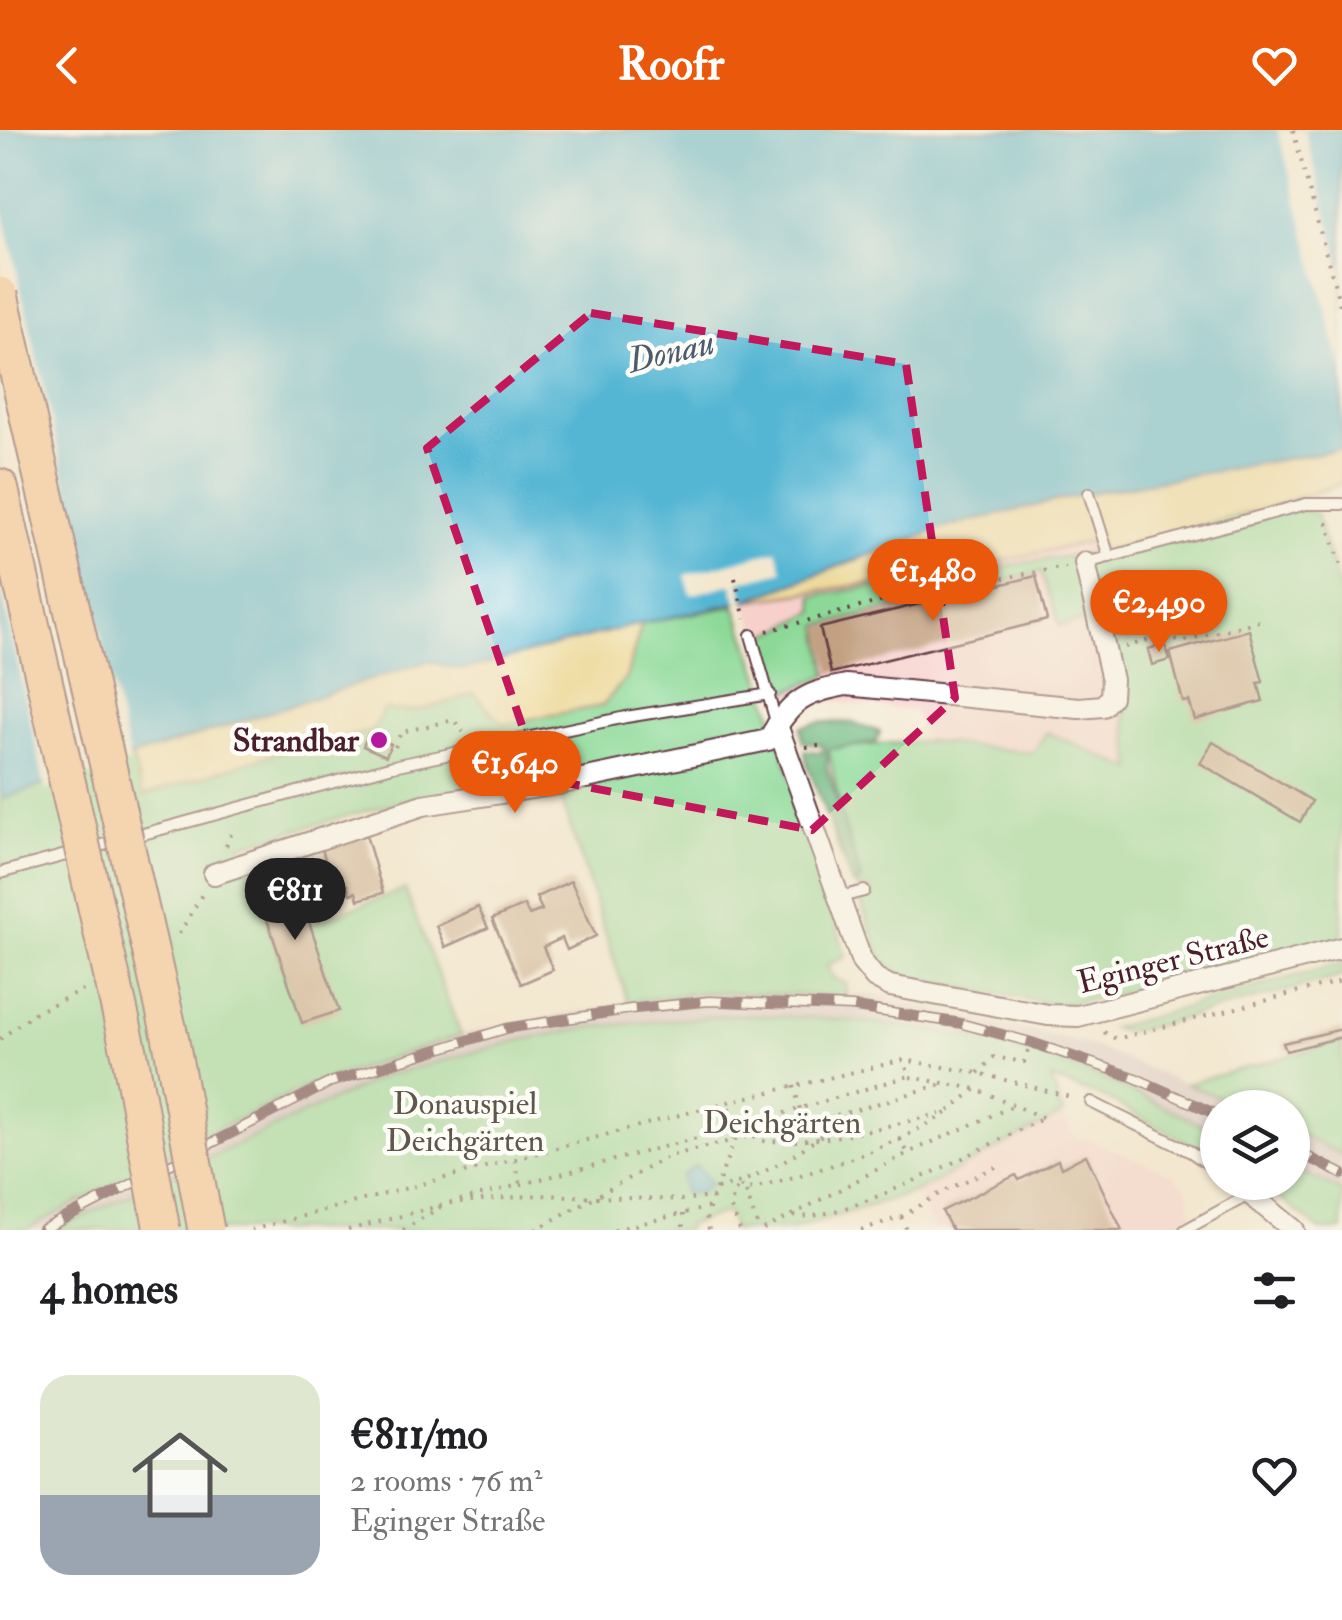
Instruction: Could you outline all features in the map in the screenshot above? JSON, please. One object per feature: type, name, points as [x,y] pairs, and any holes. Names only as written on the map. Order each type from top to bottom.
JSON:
[{"type":"highway","points":[[0,295],[170,1036],[206,1230]]},
{"type":"highway","points":[[0,487],[130,1056],[162,1230]]},
{"type":"street","points":[[214,874],[423,805],[558,784],[768,740],[794,701],[822,689],[846,685],[1079,708],[1103,706],[1111,698],[1112,680],[1085,564]]},
{"type":"street","name":"Eginger Straße","points":[[778,724],[862,962],[875,978],[890,986],[1048,1015],[1078,1016],[1342,948]]},
{"type":"street","points":[[1257,1200],[1294,1230]]},
{"type":"lane","points":[[1089,492],[1109,557]]},
{"type":"lane","points":[[1085,564],[1306,504],[1342,504]]},
{"type":"lane","points":[[751,635],[778,724]]},
{"type":"lane","points":[[0,874],[393,766],[626,717],[770,694]]},
{"type":"lane","points":[[841,898],[864,891]]},
{"type":"lane","points":[[1091,1102],[1200,1159]]},
{"type":"lane","points":[[1185,1230],[1226,1200]]},
{"type":"path","points":[[1293,130],[1342,313]]},
{"type":"path","points":[[1325,506],[1328,532],[1342,569]]},
{"type":"path","points":[[776,629],[906,595],[1085,564]]},
{"type":"path","points":[[735,578],[751,635]]},
{"type":"path","points":[[1106,652],[1164,636],[1181,642],[1262,620]]},
{"type":"path","points":[[393,766],[401,732],[454,720],[476,747]]},
{"type":"path","points":[[172,946],[214,874],[244,805]]},
{"type":"path","points":[[1078,1016],[1116,1039],[1342,982]]},
{"type":"path","points":[[0,1039],[34,1012],[90,987]]},
{"type":"path","points":[[978,1073],[994,1057],[1024,1062],[1035,1032],[1041,1031]]},
{"type":"path","points":[[904,1060],[909,1076]]},
{"type":"path","points":[[251,1230],[728,1102],[904,1060],[978,1073],[1091,1102]]},
{"type":"path","points":[[348,1230],[731,1129],[909,1076],[976,1089],[1044,1118],[884,1194],[809,1218],[794,1216]]},
{"type":"path","points":[[534,1230],[669,1156],[853,1112],[945,1083]]},
{"type":"path","points":[[794,1086],[800,1108]]},
{"type":"path","points":[[745,1190],[869,1154],[947,1113],[976,1089]]},
{"type":"path","points":[[710,1230],[706,1217],[734,1140],[728,1102]]},
{"type":"path","points":[[738,1184],[745,1190],[762,1230],[908,1153],[1013,1106]]},
{"type":"path","points":[[716,1189],[738,1184],[815,1142],[853,1112]]},
{"type":"path","points":[[753,1135],[761,1140],[815,1142],[875,1132],[947,1113]]},
{"type":"path","points":[[900,1139],[908,1153]]},
{"type":"path","points":[[515,1160],[520,1182]]},
{"type":"path","points":[[862,1230],[901,1217],[996,1167]]},
{"type":"path","points":[[738,1184],[730,1206],[740,1230]]},
{"type":"path","points":[[403,1230],[447,1203],[540,1195],[714,1197]]},
{"type":"path","points":[[614,1230],[710,1207]]},
{"type":"path","points":[[683,1214],[683,1230]]},
{"type":"path","points":[[901,1217],[906,1230]]},
{"type":"path","points":[[633,1230],[642,1223]]},
{"type":"highlighted area","points":[[591,313],[906,364],[955,698],[812,830],[540,778],[427,448]]},
{"type":"shaded area","points":[[1099,540],[1131,671],[1134,771],[1048,732],[1032,753],[926,741],[914,711],[784,695],[745,601],[950,572]]},
{"type":"shaded area","points":[[702,992],[874,995],[1086,1044],[1201,1090],[1200,1124],[1078,1068],[970,1036],[859,1019],[732,1015],[592,1027],[521,1040],[384,1076],[54,1230],[21,1230],[312,1084],[461,1035]]},
{"type":"shaded area","points":[[1063,1114],[1074,1138],[1093,1141],[1175,1175],[1188,1189],[1196,1230],[932,1230],[915,1192]]},
{"type":"shaded area","points":[[1310,1140],[1342,1155],[1342,1192],[1310,1176]]},
{"type":"green space","points":[[1275,506],[1316,513],[1342,598],[1342,939],[1167,986],[1059,1005],[909,978],[883,965],[861,902],[872,895],[870,888],[856,888],[828,748],[926,741],[1032,753],[1047,732],[1133,770],[1110,616],[1060,626],[1041,572],[819,626],[828,675],[786,692],[764,637],[815,611],[813,596],[1102,551]]},
{"type":"green space","points":[[735,606],[846,957],[827,965],[833,978],[846,983],[846,996],[702,992],[628,1002],[553,774],[413,798],[241,845],[302,1022],[309,924],[405,889],[461,1035],[312,1084],[211,1132],[25,1230],[0,1230],[0,799],[428,661],[462,670],[642,623]]},
{"type":"green space","points":[[820,722],[852,723],[880,732],[875,743],[828,749],[827,767],[861,881],[852,884],[806,761],[805,750],[822,753],[823,745],[803,742],[801,727]]},
{"type":"green space","points":[[1342,963],[1342,976],[1157,1025],[1125,1032],[1112,1028]]},
{"type":"green space","name":"Deichgärten","points":[[732,1015],[820,1018],[950,1034],[1036,1055],[1113,1083],[1200,1124],[1200,1150],[1107,1099],[1051,1079],[1063,1114],[915,1192],[790,1230],[734,1230],[727,1212],[687,1225],[687,1230],[54,1230],[384,1076],[521,1040],[592,1027]]},
{"type":"green space","points":[[1342,1041],[1342,1155],[1310,1139],[1310,1090],[1201,1090],[1186,1084]]},
{"type":"green space","points":[[1310,1176],[1342,1192],[1342,1230],[1320,1230],[1282,1200],[1310,1200]]},
{"type":"sand","points":[[1342,449],[1342,483],[1275,506],[1102,551],[1098,540],[950,572],[745,601],[942,528],[1089,493]]},
{"type":"sand","points":[[642,623],[626,678],[602,706],[503,724],[473,693],[418,710],[384,709],[372,731],[276,753],[143,796],[132,757],[428,661],[462,670]]},
{"type":"water","name":"Donau","points":[[0,130],[1342,130],[1342,449],[1089,493],[942,528],[745,601],[642,623],[462,670],[428,661],[0,799]]},
{"type":"water","points":[[696,1165],[711,1184],[698,1194],[684,1193],[681,1176]]},
{"type":"pier","points":[[1278,130],[1304,130],[1342,270],[1342,367]]},
{"type":"pier","points":[[0,199],[130,762],[46,790],[0,583]]},
{"type":"pier","points":[[777,550],[783,571],[740,582],[746,606],[739,608],[732,584],[691,595],[685,575]]},
{"type":"building","points":[[1036,576],[1047,620],[831,673],[820,628]]},
{"type":"building","points":[[1153,593],[1162,625],[1139,632],[1130,600]]},
{"type":"building","points":[[1249,630],[1263,682],[1258,683],[1263,701],[1195,720],[1189,701],[1183,702],[1170,652]]},
{"type":"building","points":[[1165,644],[1170,660],[1152,665],[1148,649]]},
{"type":"building","points":[[368,734],[391,744],[386,756],[363,746]]},
{"type":"building","points":[[1213,742],[1312,801],[1300,822],[1200,763]]},
{"type":"building","points":[[366,835],[383,893],[358,900],[356,892],[350,894],[347,885],[334,889],[322,849]]},
{"type":"building","points":[[289,862],[339,1011],[302,1023],[252,875]]},
{"type":"building","points":[[571,881],[596,936],[567,950],[562,938],[543,947],[553,970],[521,984],[492,919],[524,905],[529,915],[542,910],[536,897]]},
{"type":"building","points":[[478,907],[488,928],[445,947],[436,926]]},
{"type":"building","points":[[1342,1029],[1342,1037],[1286,1051],[1283,1043]]},
{"type":"building","points":[[1086,1155],[1122,1230],[952,1230],[942,1211],[1016,1175],[1019,1180],[1058,1160],[1061,1168]]},
{"type":"railway","points":[[42,1230],[331,1082],[508,1028],[631,1009],[709,1001],[852,1007],[959,1023],[1133,1077],[1200,1107]]},
{"type":"railway","points":[[1310,1158],[1342,1174]]},
{"type":"place","name":"Strandbar","points":[[379,740]]},
{"type":"park label","name":"Donauspiel Deichgärten","points":[[465,1122]]}]
